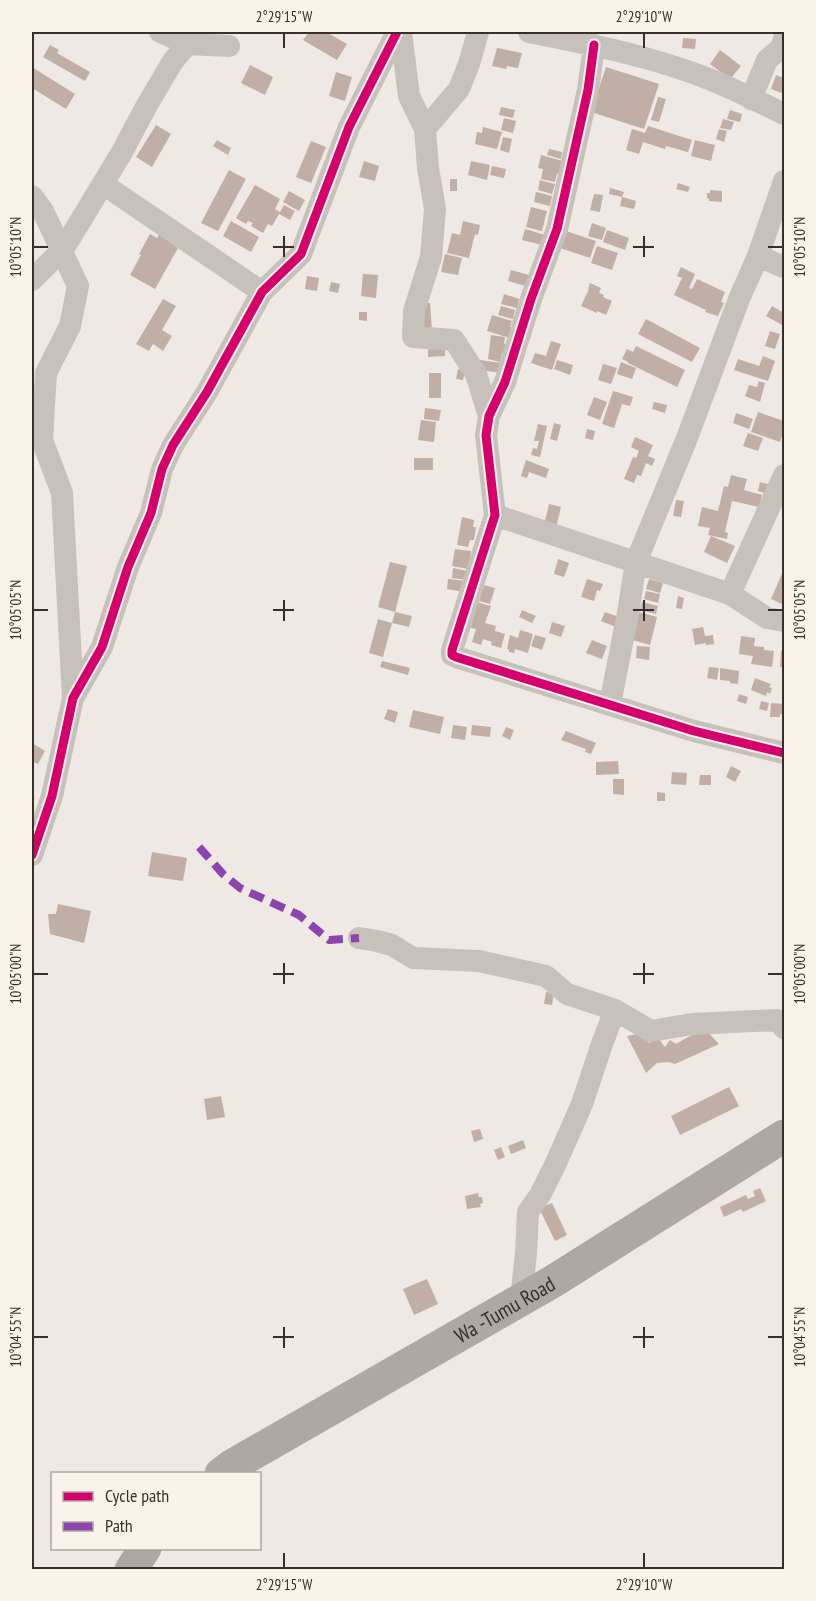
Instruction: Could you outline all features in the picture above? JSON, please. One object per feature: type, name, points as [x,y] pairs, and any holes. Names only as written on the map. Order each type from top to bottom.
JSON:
[{"type":"highway","name":"Wa -Tumu Road","points":[[222,1472],[562,1276],[784,1136]]},
{"type":"highway","points":[[130,1569],[144,1550]]},
{"type":"street","points":[[160,32],[229,46]]},
{"type":"street","points":[[399,32],[409,96],[425,129],[428,168],[435,209],[431,257],[414,311],[413,337],[454,340],[476,374],[489,416]]},
{"type":"street","points":[[32,855],[52,796],[74,699],[102,647],[128,567],[151,513],[162,469],[172,446],[207,392],[262,292],[301,255],[349,127],[399,32]]},
{"type":"street","points":[[425,129],[459,89],[478,32]]},
{"type":"street","points":[[529,32],[594,45],[690,72],[784,114]]},
{"type":"street","points":[[32,280],[62,250],[173,61],[193,38]]},
{"type":"street","points":[[752,99],[767,60],[781,48],[784,39]]},
{"type":"street","points":[[594,45],[588,90],[556,229],[505,382],[489,416],[486,435],[495,515],[452,655],[694,731],[784,753]]},
{"type":"street","points":[[610,704],[636,562],[758,256],[784,181]]},
{"type":"street","points":[[102,184],[262,292]]},
{"type":"street","points":[[32,196],[43,211],[78,286],[70,326],[46,373],[37,432],[62,493],[74,699]]},
{"type":"street","points":[[758,256],[784,267]]},
{"type":"street","points":[[730,594],[784,475]]},
{"type":"street","points":[[495,515],[730,594],[766,618],[784,621]]},
{"type":"street","points":[[359,938],[392,945],[413,958],[479,961],[546,976],[567,994],[615,1010],[651,1031],[692,1024],[777,1020],[784,1028]]},
{"type":"street","points":[[521,1299],[528,1212],[540,1195],[561,1154],[582,1104],[615,1010]]},
{"type":"building","points":[[309,32],[326,32],[347,44],[337,60],[303,40]]},
{"type":"building","points":[[683,38],[696,39],[695,49],[682,48]]},
{"type":"building","points":[[50,45],[59,50],[57,53],[90,72],[85,81],[43,57]]},
{"type":"building","points":[[497,48],[522,53],[518,68],[507,66],[506,69],[492,66]]},
{"type":"building","points":[[720,50],[741,66],[730,79],[710,64]]},
{"type":"building","points":[[250,65],[273,77],[265,95],[241,83]]},
{"type":"building","points":[[32,67],[75,94],[66,109],[32,88]]},
{"type":"building","points":[[606,67],[659,84],[644,129],[591,112]]},
{"type":"building","points":[[336,72],[352,77],[345,101],[329,96]]},
{"type":"building","points":[[776,75],[784,78],[784,94],[771,89]]},
{"type":"building","points":[[658,97],[666,99],[659,122],[651,120]]},
{"type":"building","points":[[501,107],[515,110],[513,118],[499,115]]},
{"type":"building","points":[[730,110],[742,114],[740,122],[727,119]]},
{"type":"building","points":[[504,118],[516,121],[513,133],[501,130]]},
{"type":"building","points":[[723,119],[734,122],[731,130],[720,128]]},
{"type":"building","points":[[156,125],[171,134],[152,167],[136,157]]},
{"type":"building","points":[[648,126],[692,140],[688,152],[666,146],[665,149],[643,142],[639,154],[626,150],[632,129],[645,133]]},
{"type":"building","points":[[483,127],[502,132],[497,149],[475,144],[477,132],[482,133]]},
{"type":"building","points":[[719,129],[727,131],[724,142],[716,139]]},
{"type":"building","points":[[503,137],[512,139],[509,153],[500,150]]},
{"type":"building","points":[[217,140],[231,148],[228,155],[213,146]]},
{"type":"building","points":[[695,140],[715,145],[711,161],[691,156]]},
{"type":"building","points":[[311,141],[326,147],[311,183],[296,177]]},
{"type":"building","points":[[549,149],[562,152],[561,159],[547,155]]},
{"type":"building","points":[[541,155],[563,161],[555,182],[541,179],[543,169],[538,168]]},
{"type":"building","points":[[364,161],[379,166],[375,181],[359,177]]},
{"type":"building","points":[[471,161],[490,165],[487,180],[468,175]]},
{"type":"building","points":[[492,166],[506,169],[504,178],[490,175]]},
{"type":"building","points":[[229,170],[246,179],[218,231],[201,223]]},
{"type":"building","points":[[450,179],[457,179],[457,191],[450,191]]},
{"type":"building","points":[[540,180],[555,184],[552,194],[538,190]]},
{"type":"building","points":[[678,183],[690,187],[688,192],[676,189]]},
{"type":"building","points":[[255,185],[280,199],[275,209],[280,212],[284,205],[295,211],[290,220],[279,214],[272,226],[268,224],[263,233],[251,226],[253,223],[248,221],[246,224],[236,218]]},
{"type":"building","points":[[610,188],[624,192],[622,197],[609,194]]},
{"type":"building","points":[[710,190],[722,191],[722,202],[709,201],[707,193],[710,193]]},
{"type":"building","points":[[289,191],[305,200],[299,211],[283,202]]},
{"type":"building","points":[[536,192],[552,196],[550,206],[534,202]]},
{"type":"building","points":[[594,194],[603,195],[600,212],[590,210]]},
{"type":"building","points":[[622,197],[636,201],[634,209],[620,206]]},
{"type":"building","points":[[531,207],[547,211],[542,231],[526,227]]},
{"type":"building","points":[[231,221],[259,237],[251,252],[223,236]]},
{"type":"building","points":[[463,221],[480,225],[478,235],[475,234],[469,258],[447,253],[452,233],[460,235]]},
{"type":"building","points":[[592,223],[606,228],[602,240],[588,236]]},
{"type":"building","points":[[525,229],[545,235],[542,245],[522,240]]},
{"type":"building","points":[[162,230],[182,241],[155,289],[130,275],[150,234],[157,238]]},
{"type":"building","points":[[607,230],[629,238],[625,250],[603,242]]},
{"type":"building","points":[[566,231],[596,241],[590,258],[560,248]]},
{"type":"building","points":[[597,246],[618,253],[612,270],[591,263]]},
{"type":"building","points":[[445,254],[462,258],[458,275],[441,272]]},
{"type":"building","points":[[681,267],[695,274],[689,288],[692,289],[697,279],[725,292],[721,302],[724,303],[718,316],[705,312],[706,310],[674,295],[682,278],[677,276]]},
{"type":"building","points":[[511,270],[529,275],[526,286],[508,281]]},
{"type":"building","points":[[363,274],[378,275],[376,298],[361,296]]},
{"type":"building","points":[[307,276],[319,278],[317,291],[305,289]]},
{"type":"building","points":[[331,282],[340,284],[338,293],[329,291]]},
{"type":"building","points":[[590,283],[601,288],[599,293],[612,301],[606,315],[581,306]]},
{"type":"building","points":[[504,294],[519,299],[517,308],[501,304]]},
{"type":"building","points":[[163,299],[176,306],[162,330],[172,336],[163,351],[153,344],[149,351],[136,344]]},
{"type":"building","points":[[425,303],[430,303],[432,331],[421,332]]},
{"type":"building","points":[[501,306],[515,310],[513,319],[498,315]]},
{"type":"building","points":[[772,306],[784,313],[784,326],[766,316]]},
{"type":"building","points":[[359,312],[367,312],[367,321],[359,320]]},
{"type":"building","points":[[492,315],[512,321],[510,327],[516,329],[513,339],[487,331]]},
{"type":"building","points":[[646,319],[700,348],[692,362],[638,334]]},
{"type":"building","points":[[770,331],[780,334],[775,349],[765,346]]},
{"type":"building","points":[[491,335],[505,337],[504,344],[507,345],[500,362],[488,359]]},
{"type":"building","points":[[551,341],[561,344],[552,370],[531,363],[535,353],[546,356]]},
{"type":"building","points":[[636,346],[685,370],[677,387],[622,359],[627,349],[633,352]]},
{"type":"building","points":[[428,347],[445,347],[445,356],[428,357]]},
{"type":"building","points":[[763,356],[775,361],[768,381],[734,370],[738,359],[759,366]]},
{"type":"building","points":[[480,360],[502,363],[501,373],[479,370]]},
{"type":"building","points":[[557,360],[573,365],[570,375],[554,369]]},
{"type":"building","points":[[621,362],[636,368],[632,379],[617,374]]},
{"type":"building","points":[[603,364],[617,368],[611,384],[598,380]]},
{"type":"building","points":[[458,369],[465,371],[463,380],[456,379]]},
{"type":"building","points":[[429,373],[441,373],[441,398],[429,398]]},
{"type":"building","points":[[759,381],[765,383],[760,402],[745,396],[749,385],[757,387]]},
{"type":"building","points":[[613,391],[633,397],[630,406],[622,404],[614,428],[602,424]]},
{"type":"building","points":[[594,397],[607,402],[600,420],[587,415]]},
{"type":"building","points":[[654,402],[667,405],[665,413],[652,409]]},
{"type":"building","points":[[425,408],[441,410],[439,421],[424,419]]},
{"type":"building","points":[[758,412],[784,421],[780,442],[751,432]]},
{"type":"building","points":[[736,413],[753,419],[749,429],[733,423]]},
{"type":"building","points":[[421,420],[436,422],[434,442],[418,440]]},
{"type":"building","points":[[554,423],[561,425],[557,441],[550,439]]},
{"type":"building","points":[[538,424],[547,426],[540,457],[531,455],[533,448],[537,449],[539,441],[534,441]]},
{"type":"building","points":[[587,429],[595,431],[593,440],[585,438]]},
{"type":"building","points":[[748,433],[763,438],[758,451],[743,446]]},
{"type":"building","points":[[635,437],[653,445],[648,456],[655,459],[652,466],[646,463],[641,476],[637,475],[634,483],[624,479],[633,457],[636,458],[639,451],[631,447]]},
{"type":"building","points":[[414,458],[433,458],[433,470],[414,470]]},
{"type":"building","points":[[526,460],[549,469],[546,478],[529,472],[527,478],[521,476]]},
{"type":"building","points":[[731,475],[747,479],[744,490],[762,495],[759,507],[732,501],[725,532],[728,533],[727,539],[708,535],[710,528],[698,526],[702,507],[718,511],[724,486],[728,487]]},
{"type":"building","points":[[760,482],[772,485],[770,494],[758,491]]},
{"type":"building","points":[[676,500],[684,501],[681,517],[673,516]]},
{"type":"building","points":[[549,504],[561,507],[556,528],[544,525]]},
{"type":"building","points":[[462,517],[474,520],[473,527],[476,527],[474,540],[470,540],[468,547],[457,545]]},
{"type":"building","points":[[711,536],[735,546],[727,563],[704,552]]},
{"type":"building","points":[[455,549],[471,551],[468,569],[452,566]]},
{"type":"building","points":[[558,559],[569,563],[564,577],[554,574]]},
{"type":"building","points":[[390,562],[407,566],[395,612],[378,607]]},
{"type":"building","points":[[453,568],[468,571],[467,580],[452,578]]},
{"type":"building","points":[[784,569],[784,605],[771,599]]},
{"type":"building","points":[[448,579],[466,581],[464,592],[447,589]]},
{"type":"building","points":[[587,579],[603,584],[600,591],[597,590],[594,601],[581,597]]},
{"type":"building","points":[[649,579],[663,583],[660,593],[646,589]]},
{"type":"building","points":[[484,585],[495,588],[490,604],[479,601]]},
{"type":"building","points":[[646,591],[660,594],[658,603],[644,599]]},
{"type":"building","points":[[678,596],[684,598],[682,609],[676,608]]},
{"type":"building","points":[[476,602],[491,606],[485,623],[496,626],[495,631],[505,634],[501,648],[483,639],[481,645],[472,642],[476,629],[471,628]]},
{"type":"building","points":[[642,602],[658,606],[656,614],[640,610]]},
{"type":"building","points":[[522,610],[536,616],[532,623],[519,617]]},
{"type":"building","points":[[395,612],[412,616],[409,627],[392,623]]},
{"type":"building","points":[[605,612],[619,617],[616,627],[601,621]]},
{"type":"building","points":[[638,612],[657,617],[650,645],[633,640]]},
{"type":"building","points":[[378,619],[392,623],[383,657],[369,653]]},
{"type":"building","points":[[552,622],[565,626],[561,637],[549,633]]},
{"type":"building","points":[[703,627],[705,636],[713,635],[714,644],[695,645],[692,629]]},
{"type":"building","points":[[520,630],[533,634],[528,653],[515,649],[514,653],[509,652],[507,649],[510,635],[518,638]]},
{"type":"building","points":[[535,635],[546,638],[542,650],[531,646]]},
{"type":"building","points":[[741,636],[755,638],[754,646],[774,651],[772,667],[751,664],[753,656],[739,654]]},
{"type":"building","points":[[592,640],[607,646],[602,659],[586,653]]},
{"type":"building","points":[[637,646],[650,647],[649,660],[636,658]]},
{"type":"building","points":[[781,651],[784,651],[784,667],[780,667]]},
{"type":"building","points":[[382,661],[410,668],[408,675],[380,667]]},
{"type":"building","points":[[709,667],[719,668],[717,680],[707,678]]},
{"type":"building","points":[[720,668],[739,671],[738,684],[720,680]]},
{"type":"building","points":[[755,678],[771,684],[770,694],[767,692],[766,696],[751,690]]},
{"type":"building","points":[[739,694],[748,697],[746,704],[737,701]]},
{"type":"building","points":[[761,701],[769,703],[767,711],[759,709]]},
{"type":"building","points":[[771,703],[784,704],[784,715],[770,717]]},
{"type":"building","points":[[388,709],[398,712],[395,723],[384,719]]},
{"type":"building","points":[[413,710],[444,717],[440,734],[409,727]]},
{"type":"building","points":[[453,725],[467,727],[465,740],[451,738]]},
{"type":"building","points":[[472,725],[491,727],[490,737],[471,735]]},
{"type":"building","points":[[506,727],[514,730],[510,740],[502,736]]},
{"type":"building","points":[[566,731],[596,743],[591,754],[585,752],[586,749],[561,740]]},
{"type":"building","points":[[32,743],[45,751],[38,764],[34,762],[32,768]]},
{"type":"building","points":[[618,761],[619,774],[596,775],[596,762]]},
{"type":"building","points":[[731,766],[741,771],[735,782],[726,777]]},
{"type":"building","points":[[672,772],[687,773],[686,785],[671,784]]},
{"type":"building","points":[[700,775],[711,775],[711,785],[699,785]]},
{"type":"building","points":[[613,779],[624,779],[624,795],[613,794]]},
{"type":"building","points":[[657,792],[665,793],[665,801],[657,801]]},
{"type":"building","points":[[152,852],[187,858],[183,881],[148,876]]},
{"type":"building","points":[[58,904],[91,911],[84,943],[50,934],[48,914],[56,914]]},
{"type":"building","points":[[546,992],[554,993],[552,1005],[544,1004]]},
{"type":"building","points":[[704,1028],[719,1044],[675,1064],[657,1063],[646,1073],[627,1036],[643,1033],[649,1043],[658,1038],[665,1047],[670,1040],[676,1044]]},
{"type":"building","points":[[729,1087],[739,1106],[680,1135],[671,1116]]},
{"type":"building","points":[[221,1096],[225,1117],[207,1120],[204,1099]]},
{"type":"building","points":[[480,1129],[483,1139],[474,1142],[471,1131]]},
{"type":"building","points":[[523,1140],[526,1148],[511,1154],[508,1146]]},
{"type":"building","points":[[501,1147],[505,1157],[498,1160],[494,1150]]},
{"type":"building","points":[[760,1188],[766,1201],[743,1212],[741,1209],[724,1217],[720,1207],[746,1195],[748,1199],[755,1196],[753,1191]]},
{"type":"building","points":[[478,1193],[479,1197],[482,1197],[481,1207],[467,1209],[465,1196]]},
{"type":"building","points":[[552,1203],[567,1235],[555,1241],[539,1208]]},
{"type":"building","points":[[427,1279],[438,1304],[414,1315],[403,1289]]},
{"type":"marked path","points":[[199,847],[223,874],[240,888],[299,915],[329,940],[359,938]]},
{"type":"cycle path","points":[[32,855],[52,796],[73,698],[102,647],[128,567],[151,513],[162,469],[173,445],[207,392],[262,292],[301,254],[349,127],[397,32]]},
{"type":"cycle path","points":[[594,45],[588,90],[557,229],[531,299],[505,382],[489,416],[486,435],[495,515],[452,655],[694,731],[784,753]]}]
